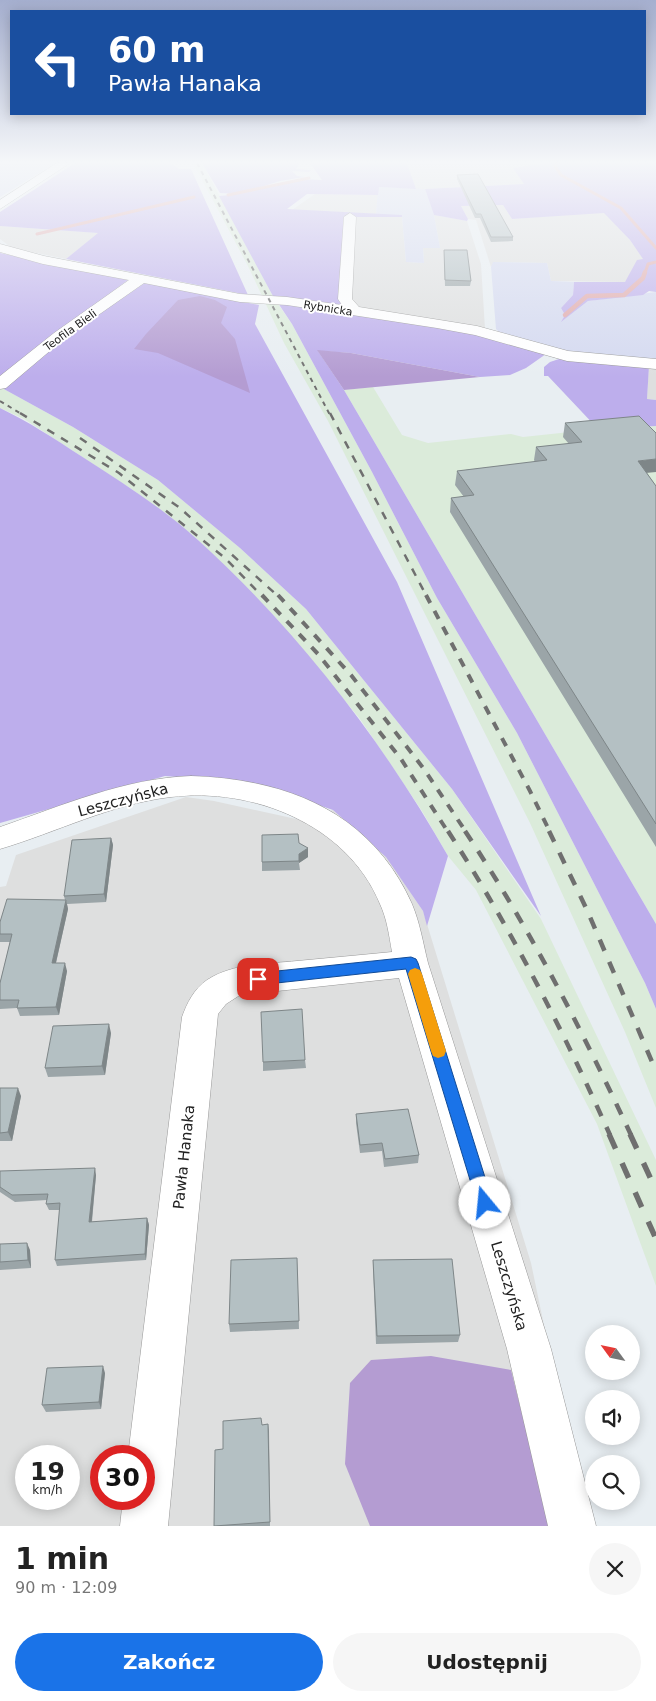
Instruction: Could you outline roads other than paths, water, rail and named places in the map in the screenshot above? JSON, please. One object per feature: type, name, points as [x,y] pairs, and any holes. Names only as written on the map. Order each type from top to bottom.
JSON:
[{"type":"street","points":[[349,234],[345,299],[356,312]]},
{"type":"street","name":"Rybnicka","points":[[0,248],[43,260],[201,289],[247,300],[287,301],[453,326],[567,356],[656,364]]},
{"type":"street","name":"Teofila Bieli","points":[[4,380],[59,336],[141,278]]},
{"type":"street","name":"Leszczyńska","points":[[0,838],[109,802],[170,787],[218,787],[289,802],[310,811],[333,824],[372,865],[396,903],[411,963],[528,1349],[572,1526]]},
{"type":"street","name":"Pawła Hanaka","points":[[144,1526],[201,1009],[214,993],[231,983],[239,981],[411,963]]},
{"type":"waterway","points":[[644,234],[656,248]]},
{"type":"waterway","points":[[645,273],[648,264],[656,262]]},
{"type":"waterway","points":[[565,315],[587,296],[624,295],[643,278],[645,272]]},
{"type":"railway","points":[[235,234],[330,415]]},
{"type":"railway","points":[[0,401],[23,415]]},
{"type":"railway","points":[[20,413],[119,473],[225,558],[263,597]]},
{"type":"railway","points":[[330,413],[427,597]]},
{"type":"railway","points":[[80,438],[180,508],[279,597]]},
{"type":"railway","points":[[262,595],[318,654],[401,759],[448,832]]},
{"type":"railway","points":[[278,595],[351,675],[424,769],[466,832]]},
{"type":"railway","points":[[426,595],[550,832]]},
{"type":"railway","points":[[448,831],[493,904],[535,980],[574,1057],[610,1135]]},
{"type":"railway","points":[[465,831],[511,904],[554,980],[631,1135]]},
{"type":"railway","points":[[549,831],[587,910],[656,1071]]},
{"type":"railway","points":[[609,1134],[656,1239]]},
{"type":"railway","points":[[630,1134],[656,1190]]}]
